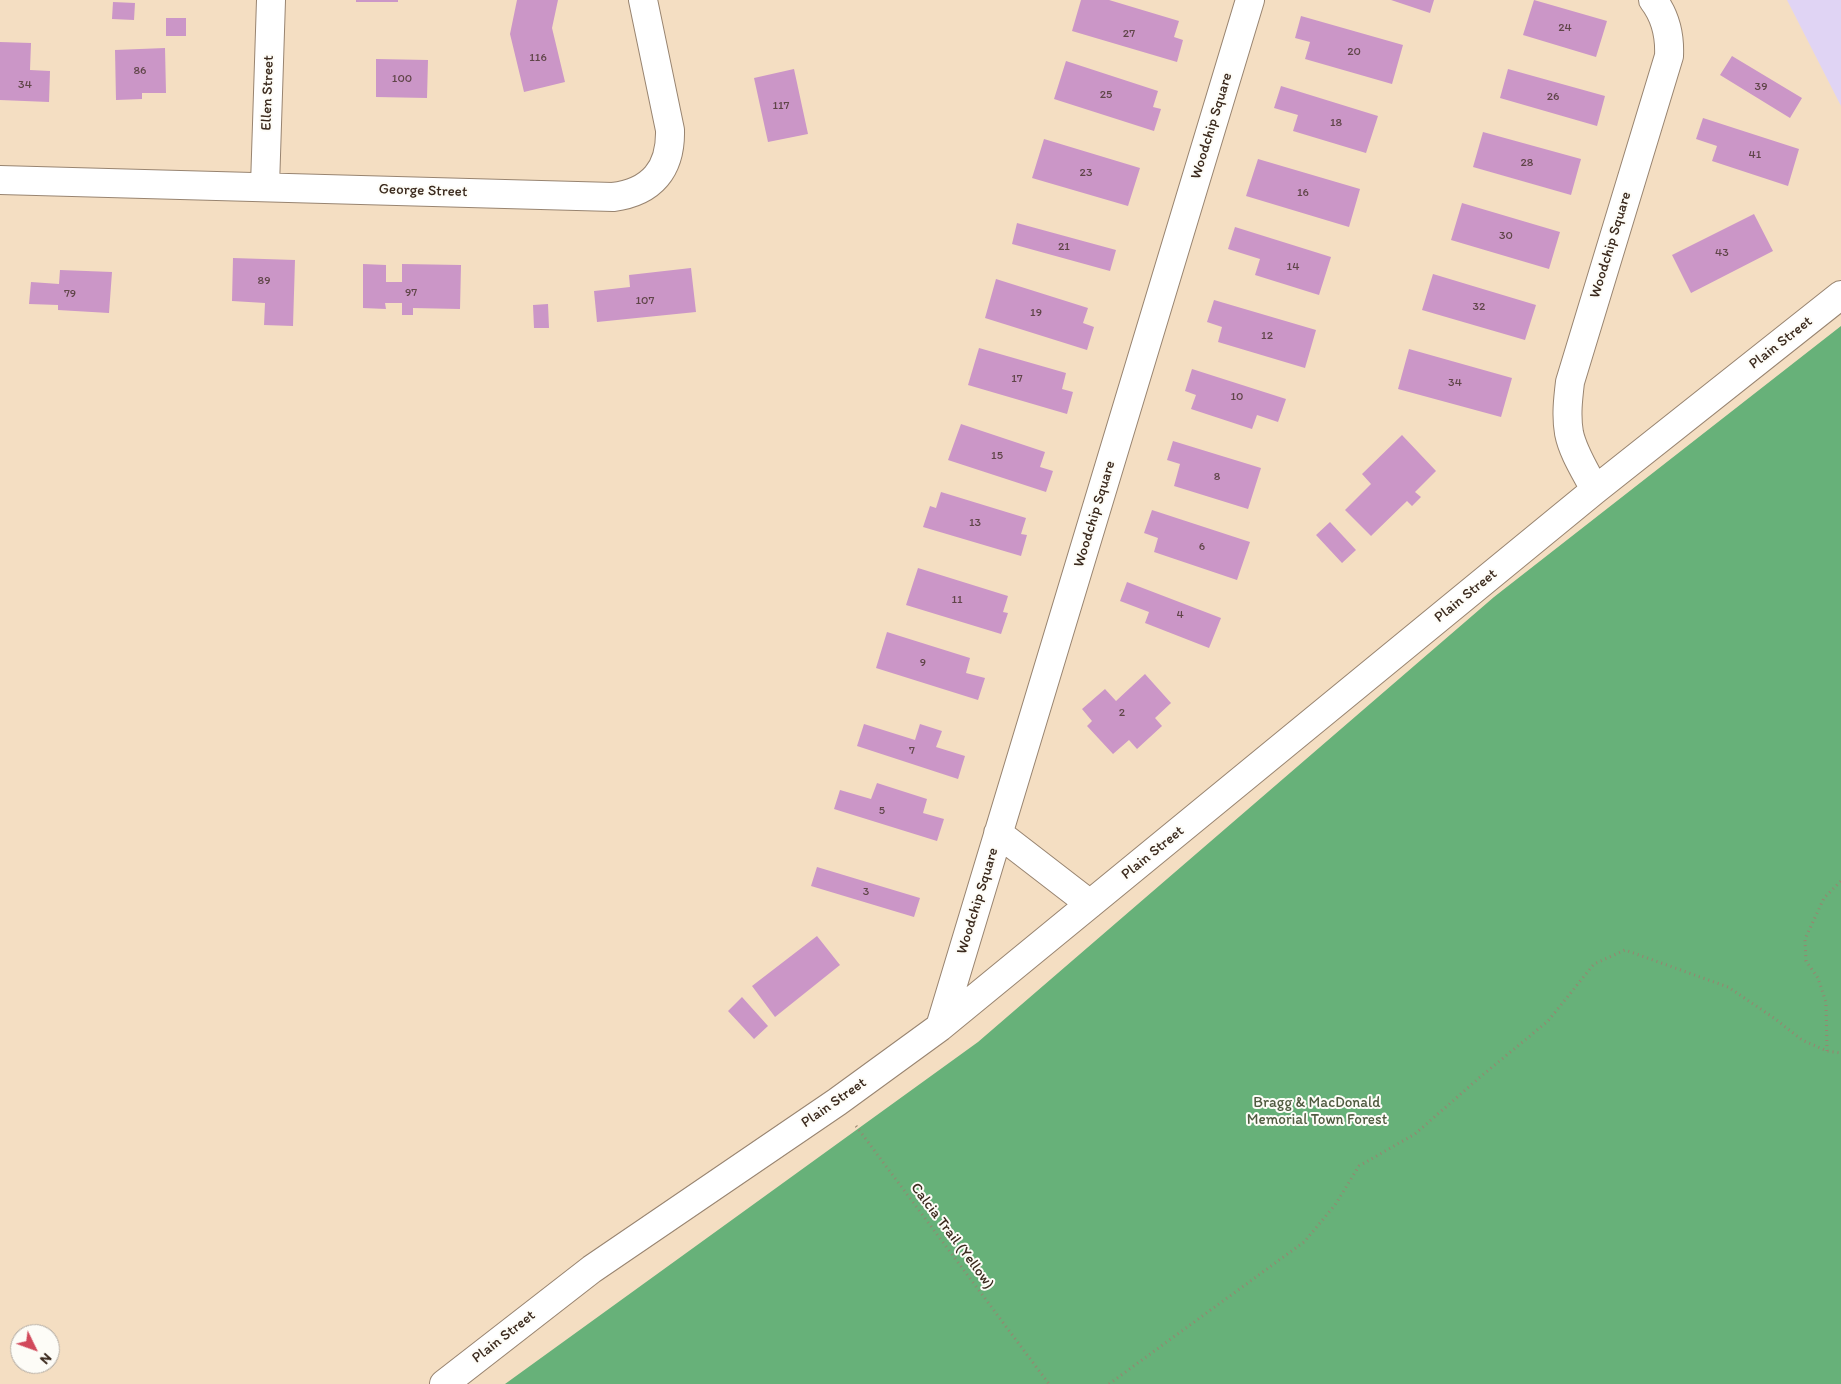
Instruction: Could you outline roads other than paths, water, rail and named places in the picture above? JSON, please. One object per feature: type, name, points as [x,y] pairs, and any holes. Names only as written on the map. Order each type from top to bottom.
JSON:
[{"type":"street","name":"Ellen Street","points":[[265,186],[271,0]]},
{"type":"street","name":"George Street","points":[[0,180],[613,197],[626,195],[639,191],[662,170],[671,144],[670,130],[643,0]]},
{"type":"street","name":"Woodchip Square","points":[[940,1027],[1250,0]]},
{"type":"street","name":"Woodchip Square","points":[[1595,490],[1569,434],[1567,411],[1570,382],[1669,56],[1670,42],[1668,29],[1663,16],[1653,0]]},
{"type":"street","name":"Plain Street","points":[[444,1384],[592,1269],[837,1102],[940,1027],[1595,490],[1841,295]]},
{"type":"street","points":[[998,834],[1090,904]]},
{"type":"park label","name":"Bragg & MacDonald Memorial Town Forest","points":[[1317,1112]]}]
